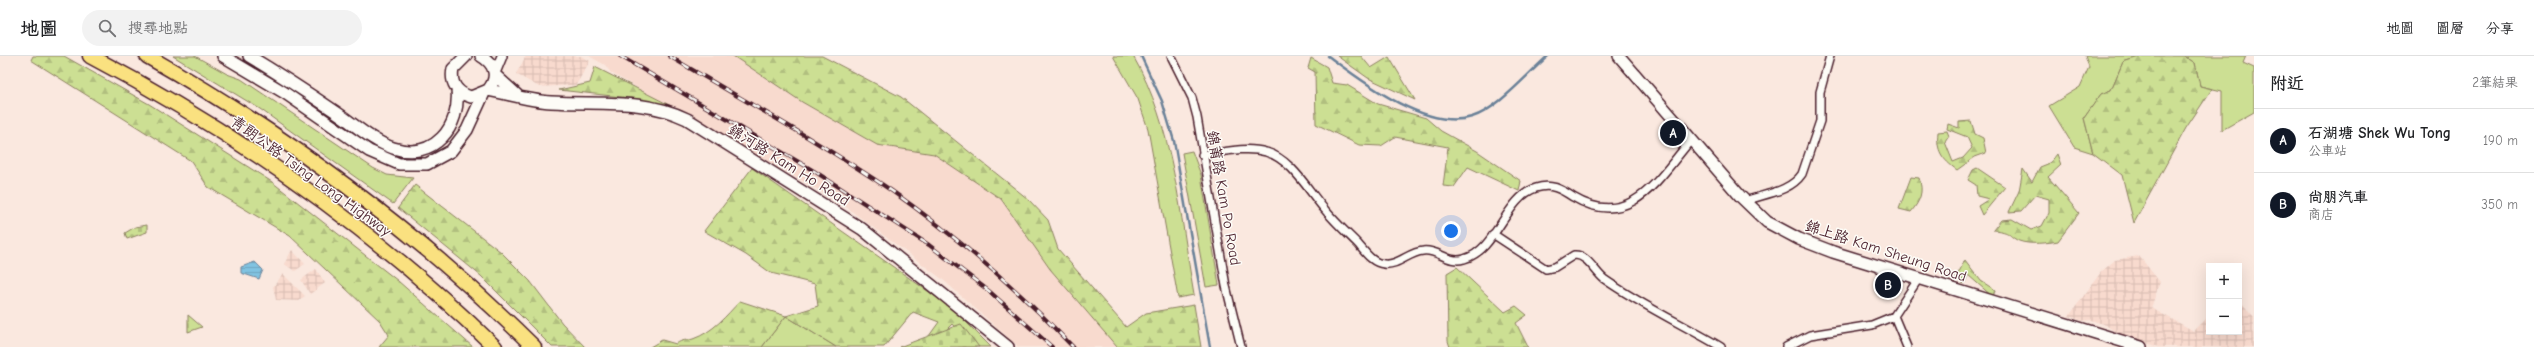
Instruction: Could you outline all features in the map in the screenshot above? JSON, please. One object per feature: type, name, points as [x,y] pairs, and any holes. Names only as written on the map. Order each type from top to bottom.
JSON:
[{"type":"highway","name":"青朗公路 Tsing Long Highway","points":[[90,56],[177,104],[291,179],[403,265],[495,347]]},
{"type":"highway","name":"青朗公路 Tsing Long Highway","points":[[147,56],[231,106],[337,178],[421,244],[476,292],[534,347]]},
{"type":"main road","points":[[223,56],[285,93],[369,151],[399,164],[427,164],[451,151],[467,130],[495,74]]},
{"type":"main road","points":[[249,56],[377,140],[402,150],[426,148],[445,136],[454,119],[457,89],[452,80],[453,69],[466,56]]},
{"type":"main road","points":[[481,56],[490,62],[495,74],[518,96]]},
{"type":"main road","name":"錦上路 Kam Sheung Road","points":[[1619,56],[1745,201],[1767,222],[1799,239],[2141,347]]},
{"type":"main road","name":"錦河路 Kam Ho Road","points":[[457,89],[471,96],[486,92],[518,96],[553,103],[595,102],[634,105],[677,114],[862,229],[1008,347]]},
{"type":"street","points":[[495,74],[502,56]]},
{"type":"street","name":"錦莆路 Kam Po Road","points":[[1171,56],[1192,98],[1197,117],[1202,155],[1226,286],[1241,347]]},
{"type":"street","points":[[1745,201],[1785,188],[1798,180],[1802,174],[1820,121],[1820,92],[1830,56]]},
{"type":"street","points":[[1202,155],[1244,150],[1273,155],[1291,168],[1333,220],[1379,264],[1392,264],[1423,251],[1436,252],[1451,260],[1464,260],[1479,251],[1524,195],[1544,186],[1557,187],[1594,207],[1619,208],[1629,205],[1649,189],[1692,140]]},
{"type":"street","points":[[1493,234],[1546,269],[1554,267],[1574,255],[1581,256],[1604,278],[1640,303],[1721,347]]},
{"type":"street","points":[[1786,347],[1810,335],[1872,325],[1894,316],[1919,278]]},
{"type":"street","points":[[1894,316],[1907,347]]},
{"type":"shaded area","points":[[526,56],[581,56],[590,61],[576,85],[539,87],[516,74]]},
{"type":"shaded area","points":[[589,56],[733,56],[802,102],[877,145],[934,154],[1001,199],[1050,269],[1117,347],[1019,347],[942,279],[838,201],[611,73],[605,65]]},
{"type":"shaded area","points":[[292,250],[305,264],[295,271],[284,264]]},
{"type":"shaded area","points":[[2139,256],[2160,282],[2151,308],[2194,331],[2206,319],[2206,335],[2242,335],[2242,303],[2254,317],[2253,347],[2158,347],[2115,332],[2106,325],[2091,320],[2082,321],[2069,316],[2101,272],[2115,260]]},
{"type":"shaded area","points":[[316,269],[325,283],[310,294],[301,280]]},
{"type":"shaded area","points":[[283,274],[305,296],[299,301],[276,300],[273,287]]},
{"type":"green space","points":[[33,56],[64,56],[149,104],[272,182],[398,281],[473,347],[379,347],[389,335],[380,321],[290,236],[208,187],[191,161],[31,60]]},
{"type":"green space","points":[[173,56],[195,56],[227,74],[241,79],[373,168],[387,175],[413,178],[393,204],[260,109]]},
{"type":"green space","points":[[733,56],[822,56],[901,97],[1028,199],[1048,220],[1058,249],[1126,327],[1146,313],[1194,305],[1201,347],[1117,347],[1050,269],[1001,199],[934,154],[877,145],[802,102]]},
{"type":"green space","points":[[1113,56],[1133,56],[1147,83],[1158,112],[1174,172],[1194,295],[1178,298],[1148,129],[1138,99]]},
{"type":"green space","points":[[1337,56],[1361,56],[1371,68],[1389,57],[1415,100],[1368,78]]},
{"type":"green space","points":[[2085,56],[2142,56],[2123,62],[2111,90],[2101,94],[2084,118],[2093,153],[2074,147],[2049,106],[2080,87],[2089,67]]},
{"type":"green space","points":[[2142,56],[2184,56],[2195,63],[2200,86],[2212,89],[2186,128],[2134,223],[2122,175],[2093,153],[2084,118],[2101,94],[2111,90],[2123,62]]},
{"type":"green space","points":[[2184,56],[2246,56],[2243,63],[2254,68],[2254,112],[2222,130],[2222,91],[2200,86],[2195,63]]},
{"type":"green space","points":[[1311,58],[1327,67],[1332,83],[1347,85],[1378,104],[1426,118],[1441,131],[1477,151],[1521,181],[1519,191],[1468,167],[1454,187],[1443,186],[1448,147],[1395,137],[1381,146],[1359,145],[1316,124],[1315,72],[1308,68]]},
{"type":"green space","points":[[595,67],[681,111],[639,99],[559,90],[590,83]]},
{"type":"green space","points":[[1971,121],[1975,134],[1983,138],[1986,153],[1975,157],[1957,170],[1947,162],[1941,154],[1938,144],[1938,132],[1947,131],[1949,136],[1945,142],[1953,162],[1963,158],[1972,148],[1967,137],[1947,129],[1948,124],[1959,128],[1959,122]]},
{"type":"green space","points":[[1192,151],[1201,175],[1219,285],[1206,287],[1182,153]]},
{"type":"green space","points":[[2057,154],[2061,165],[2048,177],[2079,213],[2058,241],[2028,243],[2019,241],[2007,233],[1993,230],[2001,220],[2012,219],[2031,230],[2042,226],[2049,213],[2049,199],[2035,195],[2021,211],[2009,212],[2019,191],[2023,169],[2032,182],[2040,167],[2050,163]]},
{"type":"green space","points":[[752,168],[952,308],[991,347],[958,347],[965,338],[952,324],[929,347],[921,347],[939,322],[913,312],[884,347],[836,347],[786,316],[818,306],[815,284],[771,273],[746,255],[704,231]]},
{"type":"green space","points":[[1977,168],[2005,187],[1982,215],[1978,206],[1989,199],[1977,196],[1976,185],[1968,180],[1973,170]]},
{"type":"green space","points":[[1911,177],[1919,178],[1921,192],[1917,204],[1911,212],[1899,209]]},
{"type":"green space","points":[[415,185],[501,252],[530,281],[562,323],[585,347],[552,347],[481,276],[398,208]]},
{"type":"green space","points":[[147,225],[147,232],[127,239],[125,233],[135,227]]},
{"type":"green space","points":[[1965,260],[1981,281],[1995,290],[1993,297],[1968,275],[1964,284],[1956,278]]},
{"type":"green space","points":[[1457,267],[1505,312],[1516,306],[1527,315],[1516,323],[1528,347],[1450,347],[1448,341],[1447,273]]},
{"type":"green space","points":[[740,301],[786,316],[762,347],[650,347],[662,340],[676,344],[681,341],[700,336],[719,323]]},
{"type":"green space","points":[[188,315],[202,327],[188,332]]},
{"type":"green space","points":[[786,316],[836,347],[762,347]]},
{"type":"green space","points":[[961,324],[979,347],[899,347]]},
{"type":"water","points":[[255,262],[263,270],[259,279],[241,273],[241,267]]},
{"type":"waterway","points":[[1141,56],[1162,101],[1174,141],[1210,347]]},
{"type":"waterway","points":[[1328,56],[1396,102],[1415,111],[1435,117],[1454,119],[1472,117],[1492,107],[1548,56]]},
{"type":"railway","points":[[620,56],[814,171],[929,245],[989,291],[1052,347]]},
{"type":"railway","points":[[669,56],[809,138],[892,191],[986,264],[1009,284],[1073,347]]},
{"type":"place","name":"石湖塘 Shek Wu Tong","points":[[1673,133]]},
{"type":"place","name":"尚朋汽車","points":[[1888,285]]}]
